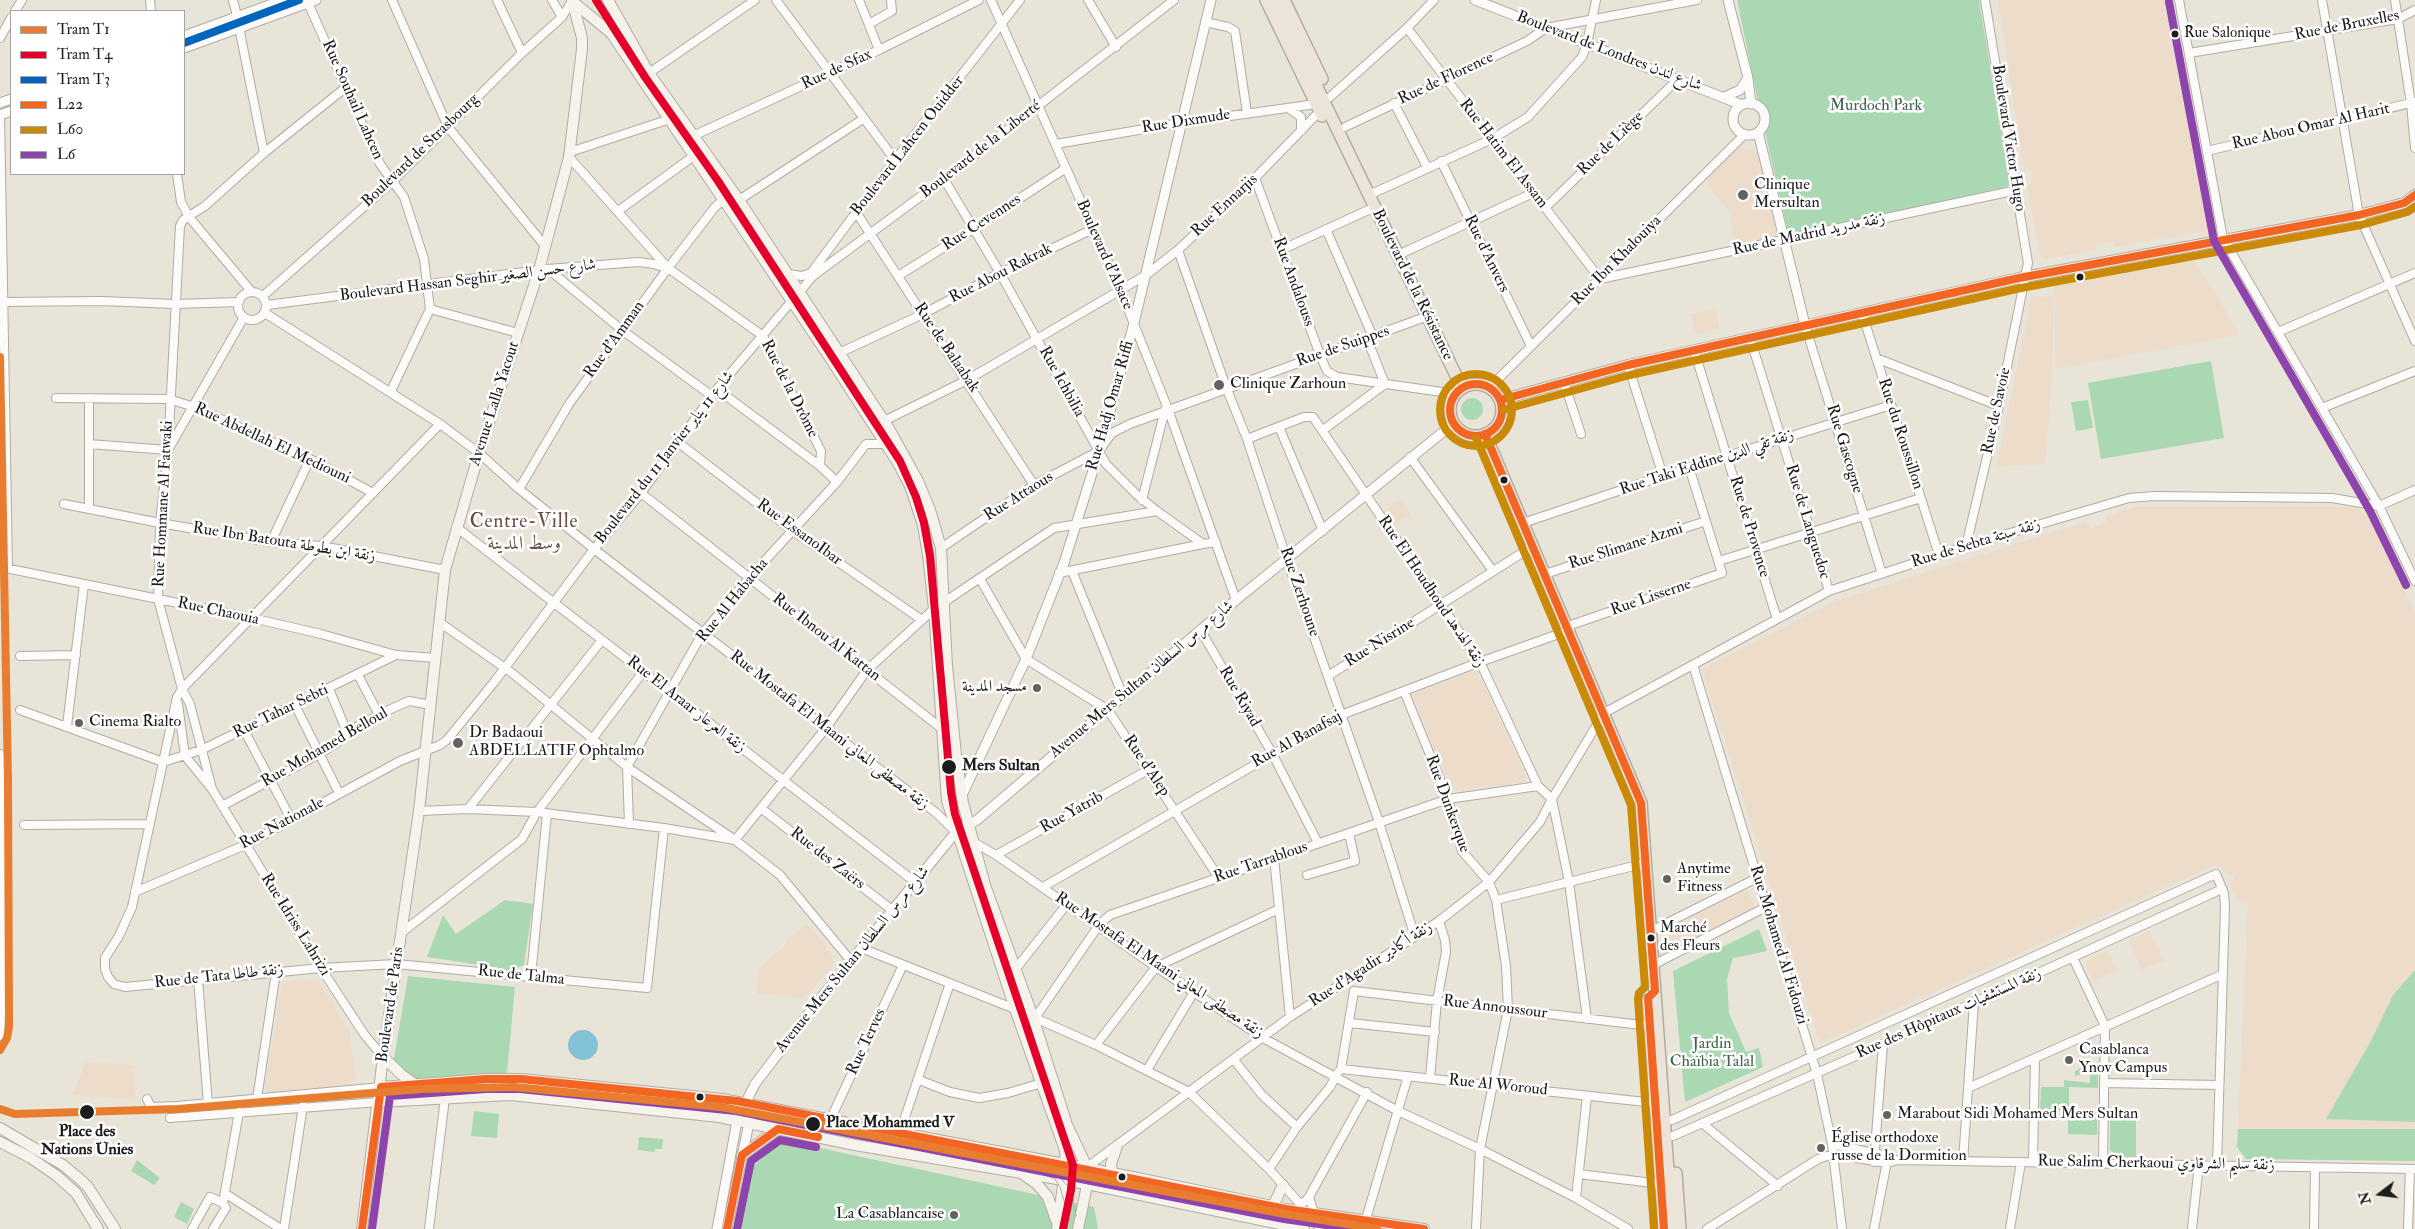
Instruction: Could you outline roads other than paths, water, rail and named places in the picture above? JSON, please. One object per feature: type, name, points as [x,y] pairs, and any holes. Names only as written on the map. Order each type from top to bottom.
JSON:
[{"type":"main road","points":[[572,0],[611,33],[695,155],[792,303],[884,421],[918,481],[930,510],[941,548],[951,715],[968,826],[1015,972],[1034,1017],[1067,1125],[1086,1168],[1087,1184],[1078,1229]]},
{"type":"main road","name":"Avenue Lalla Yacout","points":[[419,812],[445,570],[479,453],[518,334],[543,270],[545,246],[569,154],[582,48],[582,38],[572,0]]},
{"type":"main road","points":[[608,0],[649,73],[788,274],[910,486],[923,525],[934,609],[947,800],[1015,1009],[1062,1142],[1066,1164],[1057,1229]]},
{"type":"main road","points":[[613,0],[614,12]]},
{"type":"main road","name":"Boulevard de la Résistance","points":[[1266,0],[1352,177],[1362,181],[1375,207],[1428,316],[1459,391]]},
{"type":"main road","points":[[1275,0],[1362,181]]},
{"type":"main road","name":"Boulevard de la Résistance","points":[[1284,0],[1365,170],[1362,181]]},
{"type":"main road","points":[[1500,400],[1628,365],[1862,312],[2027,276],[2359,214],[2410,203],[2415,195]]},
{"type":"main road","points":[[1476,384],[1489,388],[1500,400],[1500,418],[1494,428],[1485,434],[1467,434],[1454,423],[1450,408],[1459,391],[1476,384]]},
{"type":"main road","points":[[1485,434],[1569,628],[1641,803],[1672,1228]]},
{"type":"main road","name":"Boulevard de Paris","points":[[362,1229],[381,1087],[383,1057],[419,812]]},
{"type":"main road","points":[[1655,991],[1648,998],[1655,1103],[1661,1184],[1672,1228]]},
{"type":"main road","points":[[1655,991],[1663,996],[1674,1136],[1672,1228]]},
{"type":"main road","points":[[383,1057],[392,1067],[415,1084]]},
{"type":"main road","points":[[381,1087],[486,1079],[522,1079],[746,1102],[1273,1206],[1301,1208],[1314,1213],[1366,1219],[1424,1229]]},
{"type":"main road","points":[[379,1102],[516,1096],[737,1121],[855,1145],[1087,1184],[1304,1229]]},
{"type":"main road","points":[[0,1128],[63,1165],[81,1180],[88,1187],[115,1229]]},
{"type":"main road","points":[[742,1155],[778,1129]]},
{"type":"main road","points":[[0,1142],[37,1162],[57,1176],[76,1193],[98,1229]]},
{"type":"main road","points":[[1112,1174],[1111,1164],[1116,1146]]},
{"type":"main road","points":[[1013,1172],[1028,1177],[1044,1191],[1056,1215],[1057,1229]]},
{"type":"main road","points":[[1273,1206],[1283,1185]]},
{"type":"street","points":[[233,0],[237,16]]},
{"type":"street","points":[[185,36],[283,0]]},
{"type":"street","points":[[392,0],[448,127],[545,246]]},
{"type":"street","points":[[498,0],[522,53]]},
{"type":"street","points":[[552,0],[562,17]]},
{"type":"street","name":"Boulevard de Strasbourg","points":[[263,296],[394,181],[522,53],[562,17],[572,0]]},
{"type":"street","points":[[649,73],[755,0]]},
{"type":"street","points":[[776,0],[895,160]]},
{"type":"street","points":[[858,0],[879,50]]},
{"type":"street","points":[[869,24],[892,11],[891,0]]},
{"type":"street","name":"Rue de Sfax","points":[[693,136],[879,50],[979,0]]},
{"type":"street","name":"Boulevard d'Alsace","points":[[991,0],[1134,323],[1236,600]]},
{"type":"street","name":"Boulevard Lahcen Ouidder","points":[[788,274],[802,276],[811,273],[895,160],[1020,0]]},
{"type":"street","points":[[1088,0],[1116,47]]},
{"type":"street","name":"Boulevard de la Liberté","points":[[792,303],[813,276],[944,179],[1174,0]]},
{"type":"street","name":"Rue Hadj Omar Riffi","points":[[962,796],[1026,659],[1059,574],[1099,451],[1146,275],[1180,123],[1211,0]]},
{"type":"street","points":[[1330,97],[1407,28],[1434,0]]},
{"type":"street","name":"Boulevard de Londres شارع لندن","points":[[1475,0],[1495,4],[1546,28],[1746,105]]},
{"type":"street","points":[[1369,195],[1492,139],[1522,122],[1582,57],[1587,44],[1596,0]]},
{"type":"street","points":[[1546,28],[1698,0]]},
{"type":"street","points":[[1728,0],[1748,78],[1746,105]]},
{"type":"street","name":"Boulevard Victor Hugo","points":[[1985,0],[2017,190],[2028,263],[2027,276]]},
{"type":"street","points":[[2179,0],[2224,238],[2379,506],[2415,581]]},
{"type":"street","points":[[2322,0],[2359,214],[2415,341]]},
{"type":"street","points":[[2395,0],[2413,103],[2415,148]]},
{"type":"street","points":[[185,48],[312,1]]},
{"type":"street","name":"Rue Souhail Lahcen","points":[[312,1],[346,88],[380,164],[404,197],[424,259],[429,285],[430,309],[391,391]]},
{"type":"street","name":"Rue de Bruxelles","points":[[2189,53],[2398,19],[2415,10]]},
{"type":"street","points":[[0,38],[10,20]]},
{"type":"street","points":[[1205,22],[1228,27],[1234,31],[1247,113]]},
{"type":"street","points":[[239,27],[264,153]]},
{"type":"street","name":"Rue Hatim El Assam","points":[[1407,28],[1600,279]]},
{"type":"street","name":"Rue de Florence","points":[[1345,128],[1527,41],[1546,28]]},
{"type":"street","points":[[1724,97],[1740,90],[1748,78]]},
{"type":"street","name":"Rue de Liège","points":[[1545,208],[1677,80]]},
{"type":"street","points":[[189,217],[205,206],[264,153],[346,88]]},
{"type":"street","points":[[1394,103],[1427,167]]},
{"type":"street","name":"Rue Abou Omar Al Harit","points":[[2207,151],[2413,103]]},
{"type":"street","points":[[1758,132],[1744,134],[1738,130],[1734,120],[1735,112],[1746,105],[1758,107],[1764,115],[1764,123],[1758,132],[1805,325]]},
{"type":"street","points":[[1288,108],[1301,117],[1301,132]]},
{"type":"street","name":"Rue Dixmude","points":[[1056,144],[1247,113],[1288,108],[1318,108]]},
{"type":"street","name":"Rue Ennarjis","points":[[884,421],[967,380],[1146,275],[1178,250],[1255,178],[1301,132],[1318,108]]},
{"type":"street","points":[[0,116],[4,568]]},
{"type":"street","points":[[668,268],[569,154],[670,119]]},
{"type":"street","points":[[738,200],[863,119]]},
{"type":"street","name":"Rue Ibn Khalouiya","points":[[1489,388],[1744,134]]},
{"type":"street","points":[[618,210],[695,155]]},
{"type":"street","name":"Rue d'Anvers","points":[[1441,161],[1531,346]]},
{"type":"street","name":"Rue Cevennes","points":[[898,276],[974,229],[1066,168]]},
{"type":"street","points":[[177,175],[181,202],[189,217],[251,291],[263,296],[266,309],[254,320],[244,317],[240,312],[239,302],[244,294],[251,291]]},
{"type":"street","name":"Rue Andalouss","points":[[1255,178],[1320,355],[1332,375],[1385,384]]},
{"type":"street","name":"Rue Ichbilia","points":[[944,179],[1000,273],[1099,451],[1110,467],[1142,500],[1204,544]]},
{"type":"street","name":"Rue de Madrid زنقة مدريد","points":[[1600,279],[2017,190]]},
{"type":"street","points":[[1398,255],[1533,193]]},
{"type":"street","name":"Rue d'Amman","points":[[519,489],[569,404],[668,268],[715,207],[724,199]]},
{"type":"street","points":[[1281,250],[1375,207]]},
{"type":"street","name":"Rue de Balaabak","points":[[856,212],[967,380],[1034,486]]},
{"type":"street","name":"Rue Hommane Al Fatwaki","points":[[182,689],[158,600],[160,524],[168,450],[174,304],[180,226],[183,220],[189,217]]},
{"type":"street","name":"Rue Abou Rakrak","points":[[833,354],[923,314],[1000,273],[1093,229]]},
{"type":"street","points":[[1326,230],[1370,338],[1385,384]]},
{"type":"street","name":"Rue Zerhoune","points":[[1178,250],[1226,388],[1247,439],[1287,560],[1379,822],[1415,937]]},
{"type":"street","name":"Boulevard Hassan Seghir شارع حسن الصغير","points":[[266,309],[543,270],[638,262],[668,268]]},
{"type":"street","name":"Rue de la Drôme","points":[[668,268],[763,336],[816,440],[822,455],[820,466]]},
{"type":"street","points":[[543,270],[712,396]]},
{"type":"street","points":[[2278,332],[2415,272]]},
{"type":"street","name":"Rue de Savoie","points":[[1966,546],[2027,276]]},
{"type":"street","points":[[2,301],[102,301],[174,304],[239,302]]},
{"type":"street","name":"Boulevard du 11 Janvier شارع 11 يناير","points":[[426,751],[440,745],[452,735],[594,549],[641,493],[717,389],[792,303]]},
{"type":"street","name":"Rue Mostafa El Maani زنقة مصطفى المعاني","points":[[266,309],[440,424],[479,453],[519,489],[594,549],[935,812],[956,832],[996,855],[1099,925],[1156,967],[1263,1038],[1338,1072],[1398,1111],[1480,1149],[1576,1198],[1628,1229]]},
{"type":"street","points":[[430,309],[518,334]]},
{"type":"street","name":"Rue du Roussillon","points":[[1862,312],[1939,555]]},
{"type":"street","name":"Rue de Suippes","points":[[1099,451],[1112,433],[1166,410],[1428,316]]},
{"type":"street","points":[[89,444],[168,450],[244,317]]},
{"type":"street","name":"Rue Gascogne","points":[[1805,325],[1882,574]]},
{"type":"street","name":"Rue de Languedoc","points":[[1750,338],[1829,591]]},
{"type":"street","name":"Rue de Provence","points":[[1694,350],[1778,619]]},
{"type":"street","points":[[1876,358],[1999,406]]},
{"type":"street","points":[[1628,365],[1663,476]]},
{"type":"street","points":[[2322,408],[2415,371]]},
{"type":"street","points":[[1564,382],[1581,434]]},
{"type":"street","points":[[1247,439],[1310,416],[1323,430],[1385,384],[1459,391]]},
{"type":"street","points":[[717,389],[820,466],[837,482]]},
{"type":"street","name":"Rue Abdellah El Mediouni","points":[[56,398],[169,400],[194,407],[310,459],[373,493]]},
{"type":"street","points":[[89,398],[89,509]]},
{"type":"street","name":"Rue Taki Eddine زنقة تقي الدين","points":[[1523,523],[1689,467],[1891,405]]},
{"type":"street","points":[[1142,500],[1166,410]]},
{"type":"street","name":"Avenue Mers Sultan شارع مرس السلطان","points":[[716,1229],[740,1108],[746,1102],[755,1084],[861,948],[956,832],[968,826],[1108,710],[1236,600],[1454,423]]},
{"type":"street","points":[[135,892],[177,697],[182,689],[440,424]]},
{"type":"street","points":[[1279,427],[1323,531]]},
{"type":"street","name":"Rue El Houdhoud زنقة الهدهد","points":[[1323,430],[1480,662],[1538,786],[1552,799]]},
{"type":"street","name":"Rue EssanoIbar","points":[[679,443],[793,531],[922,620]]},
{"type":"street","name":"Rue Al Habacha","points":[[627,767],[702,634],[749,578],[837,482],[866,444],[885,444]]},
{"type":"street","name":"Rue Attaous","points":[[941,548],[1034,486],[1099,451]]},
{"type":"street","points":[[1410,457],[1493,572]]},
{"type":"street","points":[[271,542],[310,459]]},
{"type":"street","points":[[1689,467],[1719,561],[1921,498]]},
{"type":"street","points":[[2379,506],[2415,490]]},
{"type":"street","name":"Rue Ibnou Al Kattan","points":[[641,493],[941,728]]},
{"type":"street","name":"Rue de Sebta زنقة سبتة","points":[[1604,713],[1829,591],[1966,546],[2089,509],[2140,496],[2332,498],[2379,506]]},
{"type":"street","name":"Rue Ibn Batouta زنقة ابن بطوطة","points":[[64,504],[160,524],[271,542],[322,546],[445,570]]},
{"type":"street","points":[[735,840],[826,728],[867,670],[934,609],[1046,532],[1064,525],[1157,511]]},
{"type":"street","name":"Rue Slimane Azmi","points":[[1545,574],[1706,520]]},
{"type":"street","name":"Rue El Araar زنقة العرعار","points":[[456,527],[915,882]]},
{"type":"street","points":[[1059,574],[1216,542]]},
{"type":"street","name":"Rue Nisrine","points":[[1328,676],[1533,546]]},
{"type":"street","name":"Rue Lisserne","points":[[1569,628],[1720,573],[1722,570],[1719,561]]},
{"type":"street","name":"Rue Chaouia","points":[[4,568],[252,618],[321,634],[396,655],[436,658]]},
{"type":"street","points":[[1072,571],[1123,696]]},
{"type":"street","points":[[980,578],[1026,659]]},
{"type":"street","points":[[67,726],[84,584]]},
{"type":"street","points":[[439,622],[505,668],[627,767],[735,840],[780,875],[851,961]]},
{"type":"street","name":"Rue Al Banafsaj","points":[[1042,887],[1341,715],[1569,628]]},
{"type":"street","name":"Rue Riyad","points":[[1201,631],[1272,753],[1318,843]]},
{"type":"street","points":[[468,809],[602,640]]},
{"type":"street","points":[[20,656],[76,655]]},
{"type":"street","name":"Rue Tahar Sebti","points":[[163,762],[201,750],[396,655]]},
{"type":"street","name":"Rue d'Alep","points":[[1026,659],[1108,710],[1219,878]]},
{"type":"street","name":"Rue Mohamed Al Fidouzi","points":[[1694,665],[1816,1074],[1832,1144],[1842,1229]]},
{"type":"street","points":[[401,933],[522,839],[537,812],[643,672]]},
{"type":"street","points":[[358,675],[379,714]]},
{"type":"street","name":"Rue Idriss Lahrizi","points":[[182,689],[190,704],[212,789]]},
{"type":"street","points":[[329,689],[347,732]]},
{"type":"street","name":"Rue Dunkerque","points":[[1404,691],[1448,799],[1462,851],[1489,882],[1496,900],[1506,966],[1508,1009],[1480,1149],[1476,1229]]},
{"type":"street","points":[[177,697],[185,756]]},
{"type":"street","name":"Rue Mohamed Belloul","points":[[222,806],[319,754],[338,742],[347,732],[379,714],[409,701],[430,705]]},
{"type":"street","points":[[295,705],[339,793]]},
{"type":"street","points":[[20,710],[163,762]]},
{"type":"street","name":"Rue d'Agadir زنقة أكادير","points":[[1086,1168],[1290,1017],[1439,921],[1489,882],[1535,830],[1604,713]]},
{"type":"street","points":[[244,730],[291,819]]},
{"type":"street","name":"Rue Nationale","points":[[135,892],[245,845],[400,761],[426,751]]},
{"type":"street","points":[[0,754],[0,1036]]},
{"type":"street","name":"Rue Idriss Lahrizi","points":[[185,756],[212,789],[321,968],[364,1034],[383,1057]]},
{"type":"street","points":[[627,767],[629,824]]},
{"type":"street","name":"Rue Yatrib","points":[[996,855],[1148,770]]},
{"type":"street","name":"Rue Tarrablous","points":[[1034,1017],[1099,925],[1104,919],[1114,914],[1448,799],[1538,786]]},
{"type":"street","points":[[1552,799],[1569,882],[1587,1019]]},
{"type":"street","points":[[419,812],[468,809],[537,812],[664,828],[735,840]]},
{"type":"street","name":"Rue des Zaërs","points":[[762,809],[892,910]]},
{"type":"street","points":[[531,976],[547,814]]},
{"type":"street","points":[[24,825],[150,824]]},
{"type":"street","name":"Rue de Talma","points":[[396,964],[647,988],[664,828]]},
{"type":"street","points":[[1307,875],[1355,861],[1350,832]]},
{"type":"street","points":[[1274,858],[1290,1017]]},
{"type":"street","points":[[1496,900],[1646,863]]},
{"type":"street","name":"Rue des Hôpitaux زنقة المستشفيات","points":[[1672,1120],[2216,874],[2222,889],[1883,1044],[1674,1136]]},
{"type":"street","points":[[1651,931],[1758,878]]},
{"type":"street","points":[[2217,1164],[2225,907],[2222,889]]},
{"type":"street","name":"Rue de Tata زنقة طاطا","points":[[135,892],[127,921],[105,958],[106,975],[114,984],[125,987],[321,968],[396,964]]},
{"type":"street","points":[[2174,894],[2180,908]]},
{"type":"street","points":[[1007,980],[1067,904]]},
{"type":"street","points":[[1653,965],[1766,908]]},
{"type":"street","points":[[1096,1045],[1156,967],[1279,909]]},
{"type":"street","points":[[1430,1078],[1437,1001],[1446,952],[1445,940],[1439,921]]},
{"type":"street","points":[[861,948],[1034,1017],[1096,1045],[1189,1092],[1269,1169],[1283,1185],[1301,1208],[1304,1229]]},
{"type":"street","points":[[2073,958],[2105,1026],[2103,1163]]},
{"type":"street","name":"Rue Terves","points":[[831,1118],[904,965]]},
{"type":"street","points":[[257,1099],[276,972]]},
{"type":"street","points":[[1968,1088],[2223,974]]},
{"type":"street","points":[[1269,1169],[1297,1127],[1330,1087],[1338,1072],[1350,1023],[1354,991],[1348,979]]},
{"type":"street","points":[[198,980],[208,1104]]},
{"type":"street","points":[[900,1132],[950,983]]},
{"type":"street","name":"Rue Annoussour","points":[[1354,991],[1650,1026]]},
{"type":"street","points":[[1147,1070],[1194,992]]},
{"type":"street","points":[[1963,1161],[1974,1002]]},
{"type":"street","points":[[1350,1023],[1435,1032]]},
{"type":"street","points":[[1875,1157],[1883,1044]]},
{"type":"street","points":[[2033,1162],[2035,1058]]},
{"type":"street","points":[[1234,1060],[1262,1095],[1297,1127]]},
{"type":"street","name":"Rue Al Woroud","points":[[1338,1072],[1430,1078],[1655,1103]]},
{"type":"street","points":[[1366,1219],[1408,1076]]},
{"type":"street","points":[[919,1080],[950,1092],[978,1098],[1008,1093],[1042,1082]]},
{"type":"street","points":[[2104,1083],[2219,1085]]},
{"type":"street","points":[[147,1099],[151,1107],[208,1104],[381,1087]]},
{"type":"street","points":[[1301,1208],[1309,1197],[1367,1092]]},
{"type":"street","points":[[1576,1198],[1587,1096]]},
{"type":"street","points":[[429,1229],[445,1098]]},
{"type":"street","points":[[170,1118],[303,1106],[379,1102]]},
{"type":"street","points":[[727,1229],[749,1123],[750,1110],[746,1102]]},
{"type":"street","points":[[226,1194],[283,1229],[303,1106]]},
{"type":"street","points":[[223,1203],[239,1112]]},
{"type":"street","points":[[1702,1123],[1778,1186]]},
{"type":"street","points":[[1832,1144],[1875,1157]]},
{"type":"street","points":[[1707,1229],[1778,1186],[1818,1159],[1833,1154],[1875,1157]]},
{"type":"street","name":"Rue Salim Cherkaoui زنقة سليم الشرقاوي","points":[[1875,1157],[1898,1160],[2217,1164],[2412,1169]]},
{"type":"street","points":[[1874,1229],[1888,1159]]},
{"type":"street","points":[[2010,1229],[2021,1162]]},
{"type":"street","points":[[2192,1229],[2199,1164]]},
{"type":"street","points":[[2314,1229],[2316,1168]]},
{"type":"street","points":[[2408,1229],[2412,1169]]},
{"type":"street","points":[[1579,1174],[1661,1184]]},
{"type":"street","points":[[192,1229],[208,1198],[212,1197],[223,1203],[226,1208],[213,1229]]},
{"type":"street","points":[[1309,1197],[1319,1229]]},
{"type":"water","points":[[583,1030],[589,1031],[597,1039],[597,1051],[589,1059],[583,1060],[577,1059],[569,1051],[568,1045],[569,1039],[577,1031]]},
{"type":"tram line","name":"T3","points":[[185,43],[299,0]]},
{"type":"tram line","name":"T4","points":[[596,0],[645,77],[718,181],[900,461],[916,497],[924,523],[930,556],[951,792],[955,814],[1073,1165],[1071,1190],[1063,1229]]},
{"type":"tram line","name":"T1","points":[[0,357],[8,780],[9,1027],[7,1038],[0,1050]]},
{"type":"tram line","name":"T1","points":[[0,1109],[15,1114],[178,1109],[421,1089],[514,1087],[721,1107],[1285,1214],[1377,1229]]},
{"type":"tram line","points":[[1027,1168],[1055,1179],[1060,1187],[1067,1211]]},
{"type":"tram line","points":[[1057,1174],[1071,1190],[1076,1216]]},
{"type":"place","name":"Rue Salonique","points":[[2175,34]]},
{"type":"place","name":"Clinique Mersultan","points":[[1743,195]]},
{"type":"place","name":"Clinique Zarhoun","points":[[1219,385]]},
{"type":"place","name":"مسجد المدينة","points":[[1037,688]]},
{"type":"place","name":"Cinema Rialto","points":[[79,723]]},
{"type":"place","name":"Dr Badaoui ABDELLATIF Ophtalmo","points":[[458,743]]},
{"type":"place","name":"Mers Sultan","points":[[949,767]]},
{"type":"place","name":"Anytime Fitness","points":[[1667,879]]},
{"type":"place","name":"Marché des Fleurs","points":[[1651,938]]},
{"type":"place","name":"Casablanca Ynov Campus","points":[[2069,1060]]},
{"type":"place","name":"Place des Nations Unies","points":[[87,1112]]},
{"type":"place","name":"Marabout Sidi Mohamed Mers Sultan","points":[[1887,1115]]},
{"type":"place","name":"Place Mohammed V","points":[[813,1124]]},
{"type":"place","name":"Église orthodoxe russe de la Dormition","points":[[1821,1148]]},
{"type":"place","name":"La Casablancaise","points":[[954,1215]]},
{"type":"district","name":"Centre-Ville وسط المدينة","points":[[524,534]]},
{"type":"park label","name":"Murdoch Park","points":[[1876,107]]},
{"type":"park label","name":"Jardin Chaïbia Talal","points":[[1712,1054]]}]
